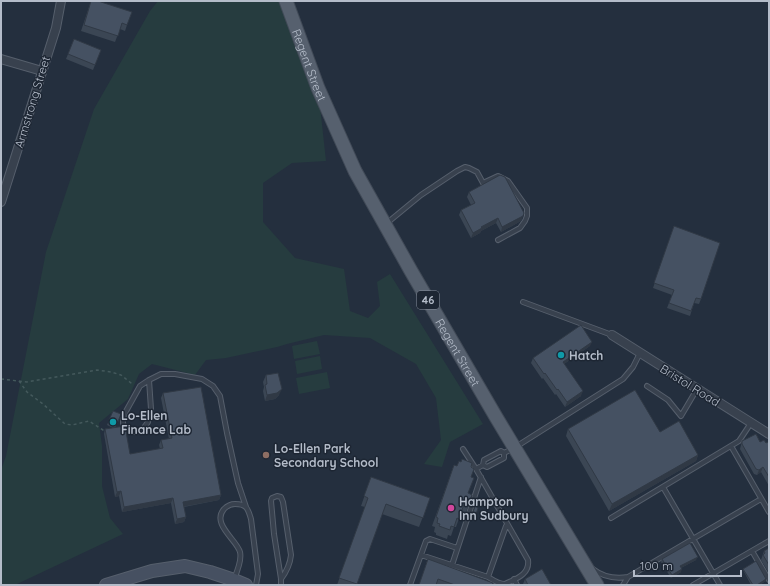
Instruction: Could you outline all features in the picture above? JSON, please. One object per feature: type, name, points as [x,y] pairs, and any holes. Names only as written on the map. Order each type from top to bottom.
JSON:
[{"type":"main road","name":"Regent Street","points":[[286,1],[318,88],[355,171],[509,450],[597,585]]},
{"type":"street","name":"Armstrong Street","points":[[1,202],[56,28],[61,1]]},
{"type":"street","points":[[1,59],[42,71]]},
{"type":"street","name":"Bristol Road","points":[[612,335],[769,434]]},
{"type":"street","points":[[106,585],[152,571],[185,566],[210,572],[246,585]]},
{"type":"lane","points":[[385,224],[420,195],[465,167],[476,172],[483,184],[498,176],[508,181],[526,208],[527,216],[520,228],[498,240]]},
{"type":"lane","points":[[522,302],[612,335]]},
{"type":"lane","points":[[476,469],[483,465],[484,460],[501,451],[509,450],[623,379],[633,367],[640,353]]},
{"type":"lane","points":[[149,380],[151,409],[150,417],[143,429],[134,432],[124,427],[123,419],[125,413],[140,386],[149,380],[161,374],[176,374],[202,379],[213,386],[220,396],[238,483],[251,519],[258,574],[256,585]]},
{"type":"lane","points":[[647,386],[668,400],[681,416],[697,389]]},
{"type":"lane","points":[[612,518],[731,446],[738,441],[751,423]]},
{"type":"lane","points":[[731,446],[769,512]]},
{"type":"lane","points":[[421,555],[488,577],[494,583],[505,585],[525,573],[528,569],[528,560],[481,477],[462,449]]},
{"type":"lane","points":[[483,465],[487,467],[504,458],[509,450]]},
{"type":"lane","points":[[452,565],[481,477]]},
{"type":"lane","points":[[663,487],[720,585]]},
{"type":"lane","points":[[281,579],[288,569],[291,555],[283,502],[281,497],[277,496],[272,498],[271,501],[281,585]]},
{"type":"lane","points":[[584,563],[597,572],[608,577],[628,577],[761,499]]},
{"type":"lane","points":[[234,580],[239,563],[240,552],[224,530],[221,514],[225,508],[232,504],[241,504],[246,507]]},
{"type":"lane","points":[[488,577],[506,526],[508,526]]},
{"type":"lane","points":[[410,585],[426,540],[430,539],[457,548]]},
{"type":"lane","points":[[694,585],[769,541]]},
{"type":"lane","points":[[752,551],[769,580]]},
{"type":"lane","points":[[623,585],[628,577]]},
{"type":"lane","points":[[514,579],[517,585]]},
{"type":"path","points":[[1,379],[27,382],[97,370],[121,375],[130,383],[140,386]]},
{"type":"path","points":[[18,381],[27,392],[65,424],[72,425],[89,421],[103,430],[109,430]]},
{"type":"green space","points":[[158,1],[286,1],[318,88],[326,161],[292,163],[263,183],[263,222],[295,258],[344,269],[350,311],[368,318],[380,306],[377,282],[390,274],[483,424],[450,442],[442,467],[424,464],[441,440],[436,398],[416,364],[370,338],[324,335],[226,358],[206,360],[195,375],[152,364],[139,374],[128,399],[99,423],[102,446],[102,486],[110,518],[123,534],[15,585],[1,585],[1,470],[6,456],[46,252],[94,109],[150,11]]},
{"type":"green space","points":[[317,341],[320,354],[294,359],[292,346]]},
{"type":"green space","points":[[320,356],[322,369],[297,374],[295,361]]},
{"type":"green space","points":[[327,372],[330,388],[299,394],[296,378]]},
{"type":"building","points":[[91,1],[98,1],[132,12],[127,25],[122,23],[118,36],[84,25]]},
{"type":"building","points":[[74,39],[101,50],[95,65],[68,54]]},
{"type":"building","points":[[500,175],[505,177],[524,213],[523,216],[502,227],[498,218],[473,233],[461,210],[475,203],[469,192]]},
{"type":"building","points":[[674,226],[720,243],[701,299],[696,298],[691,311],[669,303],[674,290],[654,283]]},
{"type":"building","points":[[581,325],[592,342],[563,362],[583,391],[567,402],[533,358]]},
{"type":"building","points":[[278,373],[282,389],[277,393],[267,395],[265,385],[267,384],[266,375]]},
{"type":"building","points":[[201,387],[221,495],[183,502],[186,517],[177,519],[173,498],[124,507],[121,491],[117,492],[105,429],[125,426],[130,454],[163,448],[161,440],[172,438],[163,393]]},
{"type":"building","points":[[635,390],[660,432],[679,421],[698,455],[612,504],[568,429]]},
{"type":"building","points":[[113,411],[121,414],[117,424],[109,420]]},
{"type":"building","points":[[756,434],[760,442],[764,440],[766,443],[769,443],[769,477],[763,467],[759,470],[756,469],[742,444],[742,441]]},
{"type":"building","name":"Hampton Inn Sudbury","points":[[462,459],[472,463],[471,467],[474,469],[471,477],[474,478],[468,493],[472,495],[468,506],[464,504],[459,519],[457,518],[454,527],[451,526],[450,530],[439,526],[440,524],[437,523],[438,518],[436,517],[454,465],[457,466],[459,461],[461,462]]},
{"type":"building","points":[[371,477],[430,498],[423,518],[386,504],[357,584],[339,578],[368,498],[364,496]]},
{"type":"building","points":[[476,504],[478,505],[478,508],[474,516],[472,515]]},
{"type":"building","points":[[690,543],[698,557],[680,566],[682,569],[672,575],[662,559]]},
{"type":"building","points":[[769,548],[769,565],[763,555],[765,553],[764,551]]},
{"type":"building","points":[[428,559],[493,583],[492,585],[455,585],[438,579],[436,585],[419,585]]},
{"type":"building","points":[[756,561],[766,579],[757,585],[753,585],[743,569]]},
{"type":"building","points":[[542,569],[551,585],[528,585],[525,579]]},
{"type":"place","name":"Hatch","points":[[561,355]]},
{"type":"place","name":"Lo-Ellen Finance Lab","points":[[113,422]]},
{"type":"place","name":"Lo-Ellen Park Secondary School","points":[[266,455]]},
{"type":"place","name":"Hampton Inn Sudbury","points":[[451,508]]}]
